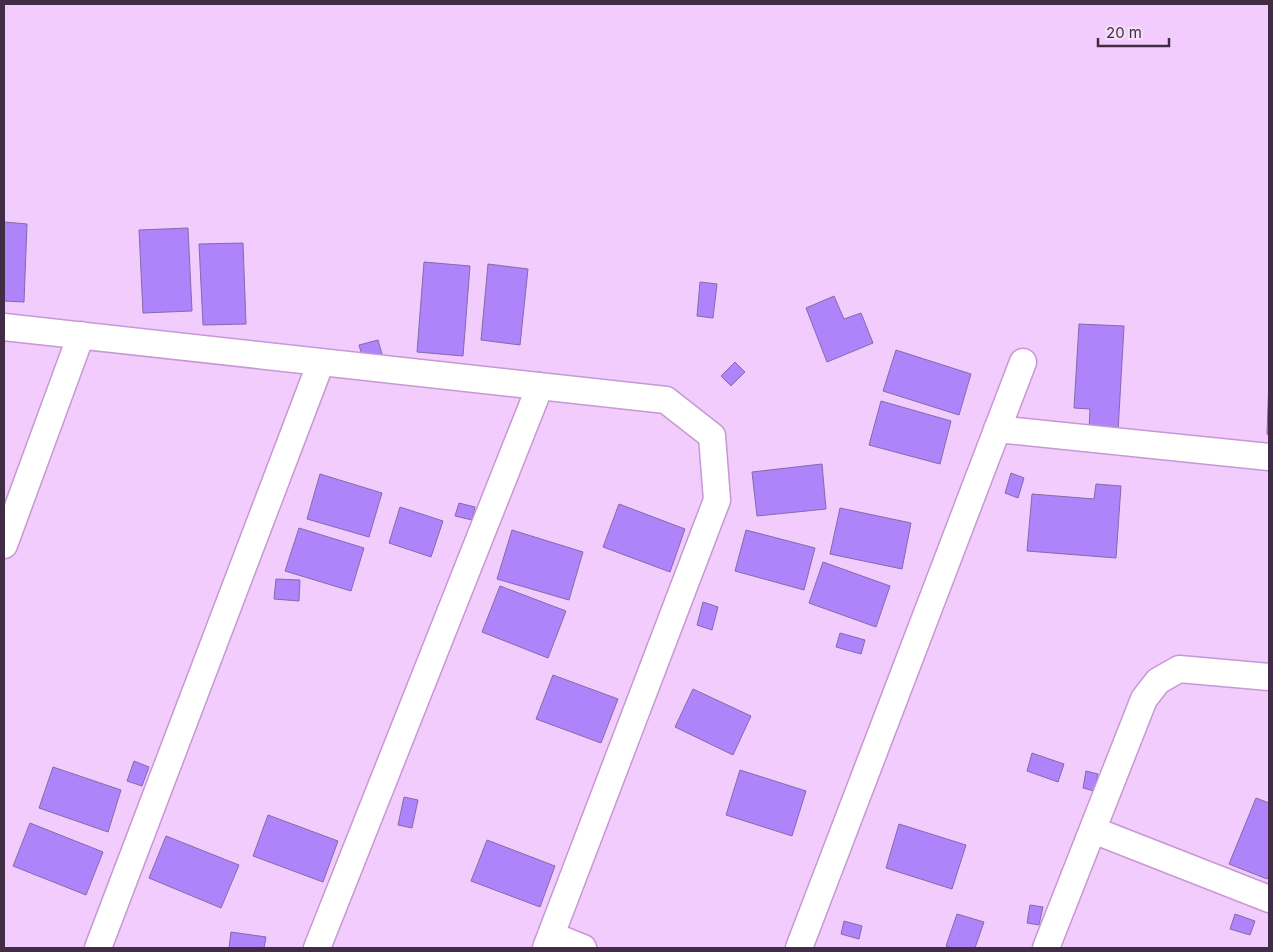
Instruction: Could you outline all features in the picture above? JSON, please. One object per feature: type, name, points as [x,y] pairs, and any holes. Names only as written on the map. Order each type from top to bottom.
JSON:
[{"type":"street","points":[[4,327],[666,400],[712,436],[717,500],[548,942],[583,948]]},
{"type":"street","points":[[4,545],[80,335]]},
{"type":"street","points":[[98,948],[321,362]]},
{"type":"street","points":[[799,948],[1023,362]]},
{"type":"street","points":[[317,948],[540,386]]},
{"type":"street","points":[[997,429],[1269,457]]},
{"type":"street","points":[[1046,948],[1144,699],[1158,681],[1179,669],[1269,678]]},
{"type":"street","points":[[1093,830],[1269,898]]},
{"type":"building","points":[[4,222],[27,224],[24,302],[4,301]]},
{"type":"building","points":[[188,228],[192,311],[143,313],[139,230]]},
{"type":"building","points":[[243,243],[246,324],[203,325],[199,244]]},
{"type":"building","points":[[424,262],[470,266],[463,356],[417,352]]},
{"type":"building","points":[[488,264],[528,269],[520,345],[481,340]]},
{"type":"building","points":[[700,282],[717,284],[713,318],[697,316]]},
{"type":"building","points":[[834,296],[844,319],[861,313],[873,343],[827,362],[806,308]]},
{"type":"building","points":[[1079,324],[1124,326],[1118,432],[1089,430],[1090,409],[1074,408]]},
{"type":"building","points":[[378,340],[382,354],[363,359],[359,345]]},
{"type":"building","points":[[896,350],[971,374],[959,415],[883,391]]},
{"type":"building","points":[[735,362],[745,372],[731,386],[721,376]]},
{"type":"building","points":[[1269,380],[1269,435],[1267,434]]},
{"type":"building","points":[[881,401],[951,421],[940,464],[869,445]]},
{"type":"building","points":[[822,464],[826,509],[757,516],[752,472]]},
{"type":"building","points":[[1011,473],[1024,478],[1018,498],[1005,493]]},
{"type":"building","points":[[320,474],[382,493],[369,537],[307,519]]},
{"type":"building","points":[[1096,484],[1121,486],[1116,558],[1027,551],[1032,494],[1094,499]]},
{"type":"building","points":[[459,503],[475,507],[472,520],[455,516]]},
{"type":"building","points":[[619,504],[685,529],[670,572],[603,547]]},
{"type":"building","points":[[400,507],[443,521],[431,557],[389,543]]},
{"type":"building","points":[[840,508],[911,523],[902,569],[830,554]]},
{"type":"building","points":[[299,528],[364,548],[351,591],[285,571]]},
{"type":"building","points":[[512,530],[583,552],[569,600],[497,579]]},
{"type":"building","points":[[746,530],[815,548],[804,590],[735,571]]},
{"type":"building","points":[[823,562],[890,586],[876,627],[809,603]]},
{"type":"building","points":[[276,579],[300,580],[299,601],[274,599]]},
{"type":"building","points":[[500,586],[566,611],[548,658],[482,632]]},
{"type":"building","points":[[703,602],[718,607],[712,630],[697,625]]},
{"type":"building","points":[[840,633],[865,640],[861,654],[836,647]]},
{"type":"building","points":[[553,675],[618,699],[601,743],[536,719]]},
{"type":"building","points":[[693,689],[751,716],[733,755],[675,727]]},
{"type":"building","points":[[1032,753],[1064,764],[1058,782],[1027,771]]},
{"type":"building","points":[[134,761],[149,767],[142,786],[127,781]]},
{"type":"building","points":[[53,767],[121,790],[108,832],[39,808]]},
{"type":"building","points":[[740,770],[806,791],[792,836],[726,815]]},
{"type":"building","points":[[1086,771],[1098,774],[1094,791],[1083,788]]},
{"type":"building","points":[[404,797],[418,800],[412,828],[398,825]]},
{"type":"building","points":[[1256,798],[1269,803],[1269,875],[1267,879],[1229,864]]},
{"type":"building","points":[[268,815],[338,841],[323,882],[253,856]]},
{"type":"building","points":[[30,823],[103,852],[86,895],[13,866]]},
{"type":"building","points":[[899,824],[966,845],[952,889],[886,868]]},
{"type":"building","points":[[166,836],[239,865],[221,908],[149,878]]},
{"type":"building","points":[[487,840],[555,866],[540,907],[471,881]]},
{"type":"building","points":[[1030,905],[1043,907],[1039,925],[1027,923]]},
{"type":"building","points":[[957,914],[984,922],[975,948],[952,948],[946,946]]},
{"type":"building","points":[[1235,914],[1255,921],[1250,935],[1230,929]]},
{"type":"building","points":[[844,921],[862,926],[859,939],[841,934]]},
{"type":"building","points":[[231,932],[266,937],[264,948],[229,948]]}]
